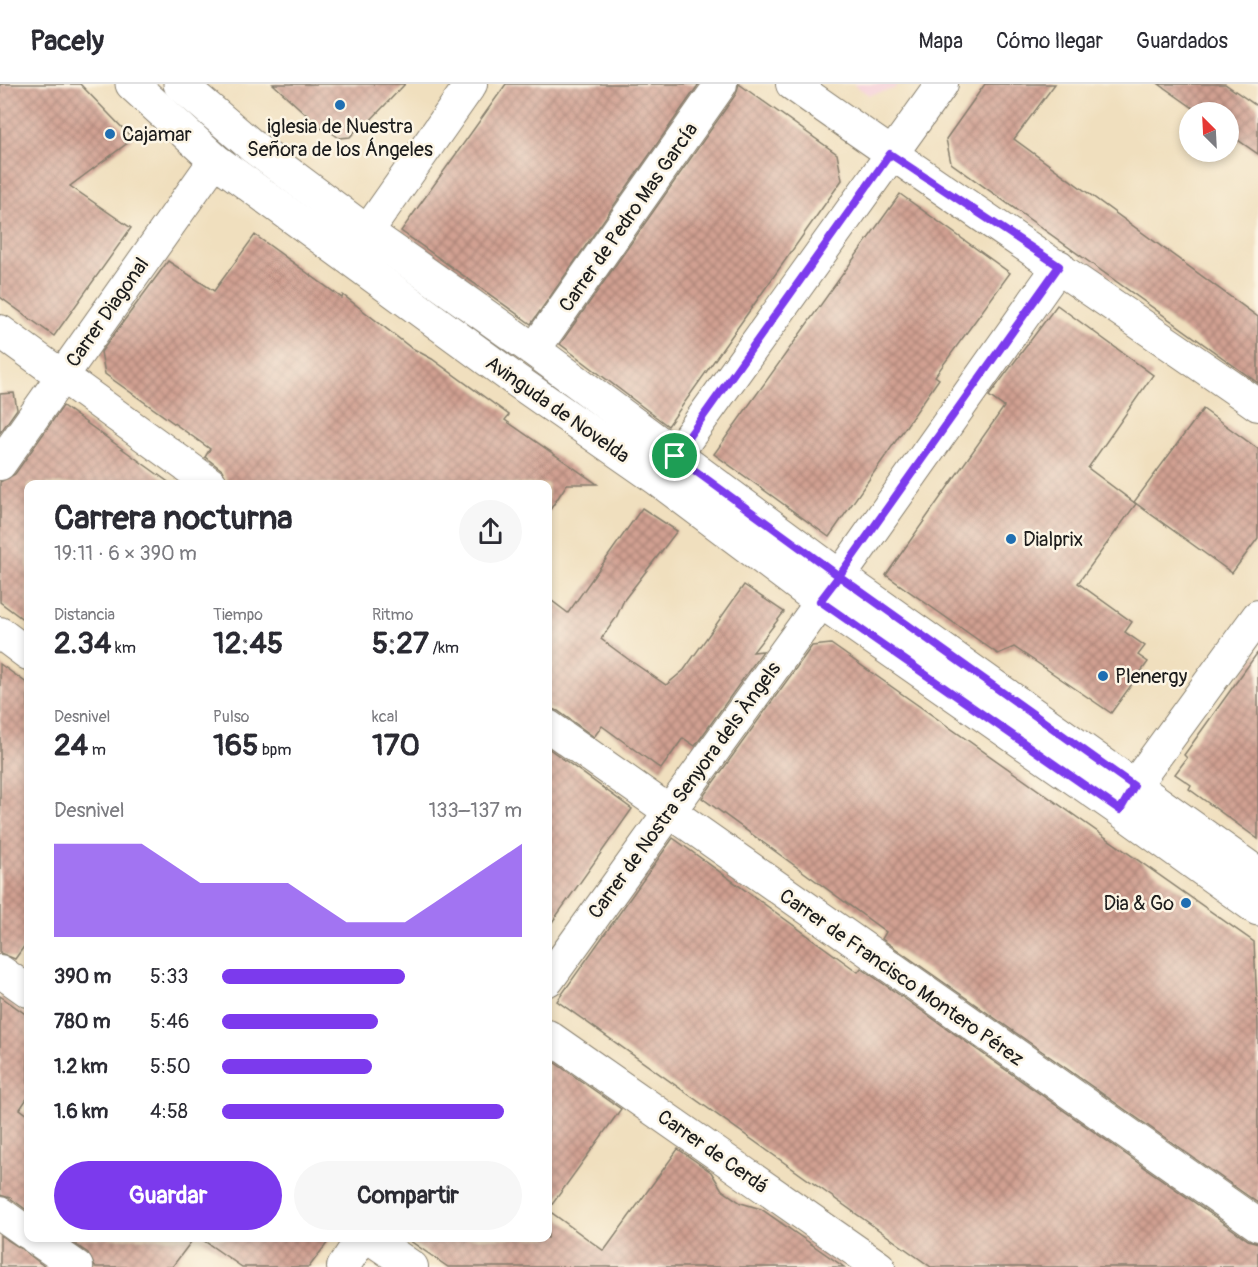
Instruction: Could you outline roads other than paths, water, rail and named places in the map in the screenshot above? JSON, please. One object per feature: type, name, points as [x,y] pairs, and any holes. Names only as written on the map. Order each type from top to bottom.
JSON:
[{"type":"main road","name":"Avinguda de Novelda","points":[[132,84],[215,160],[514,379],[659,480],[830,588],[1127,798],[1258,909]]},
{"type":"main road","name":"Avinguda de Novelda","points":[[180,84],[252,146],[367,232],[534,350],[675,456],[830,588]]},
{"type":"main road","name":"Avinguda de Novelda","points":[[1127,798],[1258,874]]},
{"type":"street","points":[[367,232],[471,84]]},
{"type":"street","name":"Carrer de Pedro Mas García","points":[[534,350],[721,84]]},
{"type":"street","points":[[792,84],[890,154],[1059,266],[1258,405]]},
{"type":"street","points":[[675,456],[942,84]]},
{"type":"street","name":"Carrer Diagonal","points":[[0,464],[215,160]]},
{"type":"street","name":"Carrer de Nostra Senyora dels Àngels","points":[[552,974],[1059,266]]},
{"type":"street","points":[[0,331],[205,480]]},
{"type":"street","points":[[1127,798],[1258,616]]},
{"type":"street","points":[[0,633],[24,651]]},
{"type":"street","name":"Carrer de Francisco Montero Pérez","points":[[552,729],[667,812],[1258,1225]]},
{"type":"street","points":[[0,971],[24,988]]},
{"type":"street","name":"Carrer de Cerdá","points":[[552,1039],[879,1267]]},
{"type":"street","points":[[0,1212],[24,1230]]},
{"type":"street","points":[[41,1242],[77,1267]]},
{"type":"street","points":[[343,1267],[359,1242]]},
{"type":"street","points":[[376,1242],[412,1267]]},
{"type":"place","name":"iglesia de Nuestra Señora de los Ángeles","points":[[340,105]]},
{"type":"place","name":"Cajamar","points":[[110,134]]},
{"type":"place","name":"Dialprix","points":[[1011,539]]},
{"type":"place","name":"Plenergy","points":[[1103,676]]},
{"type":"place","name":"Dia & Go","points":[[1186,903]]}]
